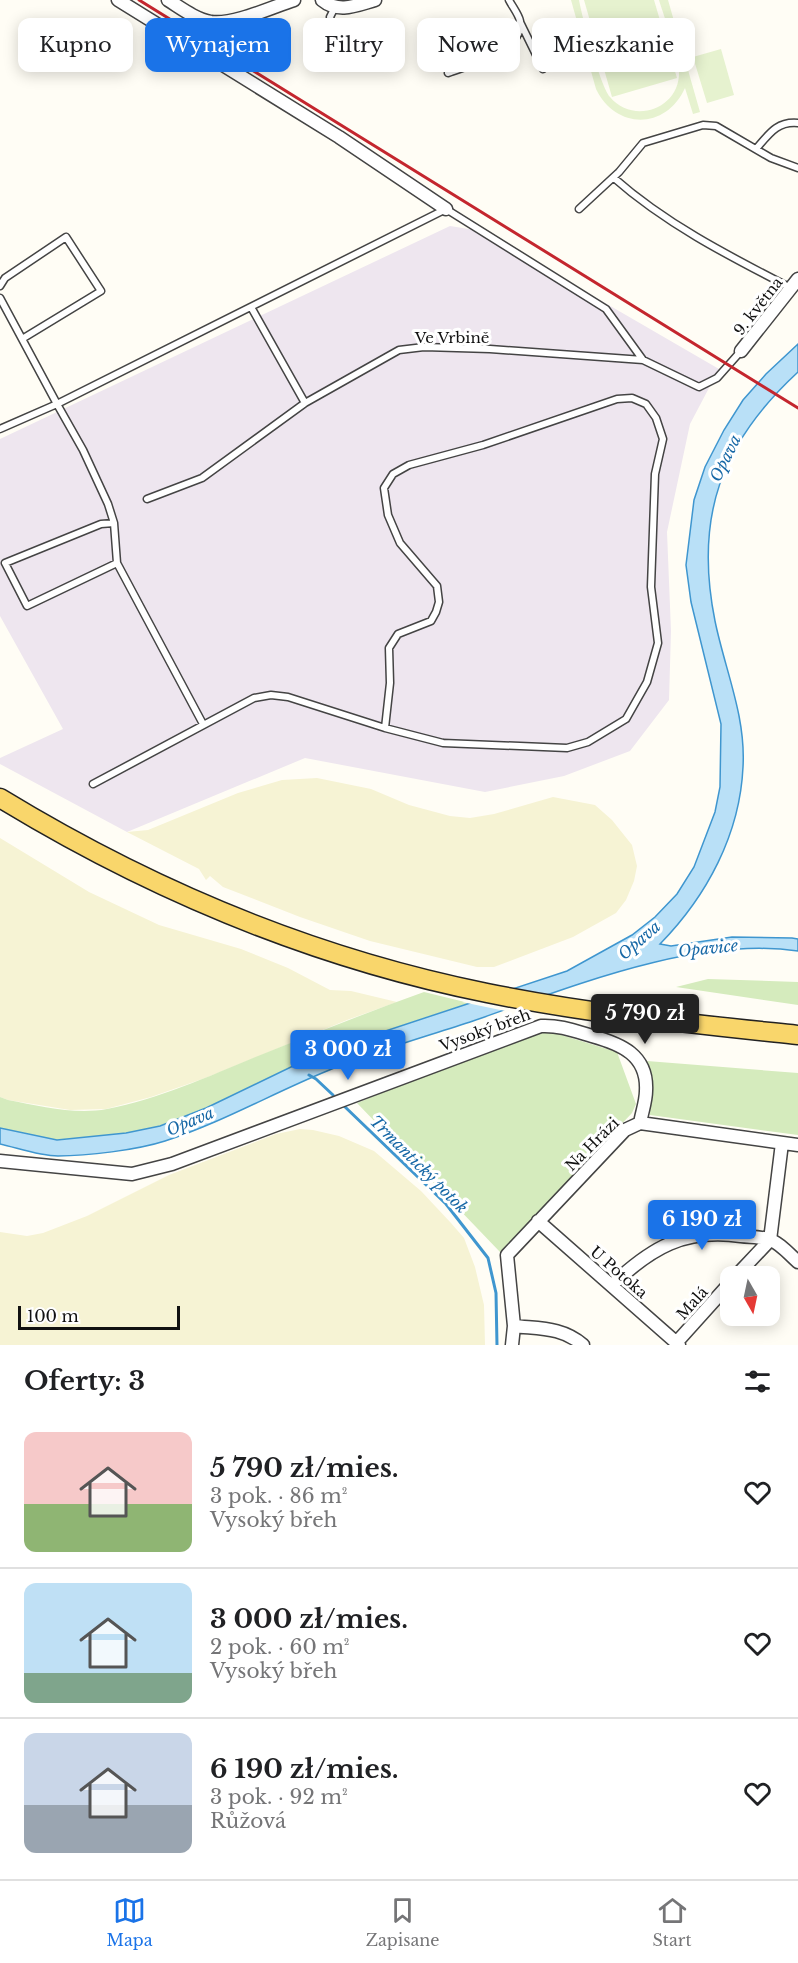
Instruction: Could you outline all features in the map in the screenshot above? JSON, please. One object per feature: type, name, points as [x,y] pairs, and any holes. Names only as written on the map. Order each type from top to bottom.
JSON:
[{"type":"main road","points":[[0,798],[69,839],[192,900],[305,944],[413,976],[514,998],[636,1017],[798,1035]]},
{"type":"street","points":[[118,0],[339,137],[446,208]]},
{"type":"street","points":[[168,0],[190,14],[212,22],[231,21],[294,0]]},
{"type":"street","points":[[322,0],[327,4],[346,9],[375,0]]},
{"type":"street","name":"9. května","points":[[741,351],[794,284]]},
{"type":"street","name":"Vysoký břeh","points":[[0,1161],[132,1174],[172,1164],[541,1026],[554,1026],[615,1042],[632,1054],[641,1066],[646,1081],[640,1123]]},
{"type":"street","name":"Na Hrázi","points":[[512,1345],[514,1326],[507,1255],[625,1130],[640,1123],[798,1145]]},
{"type":"street","points":[[745,1266],[770,1240],[782,1143]]},
{"type":"street","name":"U Potoka","points":[[538,1221],[677,1344]]},
{"type":"street","points":[[612,1285],[644,1257],[659,1248],[688,1238],[722,1233],[770,1240],[798,1262]]},
{"type":"street","name":"Malá","points":[[677,1344],[720,1295]]},
{"type":"street","points":[[514,1326],[562,1331],[576,1342]]},
{"type":"lane","points":[[509,0],[518,18]]},
{"type":"lane","points":[[330,18],[335,6]]},
{"type":"lane","points":[[520,21],[532,46]]},
{"type":"lane","points":[[756,149],[774,128],[784,123],[798,123]]},
{"type":"lane","points":[[579,209],[614,178],[643,143],[702,125],[716,126],[771,158],[798,168]]},
{"type":"lane","points":[[614,178],[636,198],[685,230],[794,284]]},
{"type":"lane","points":[[0,429],[57,404],[446,208],[606,309],[643,360]]},
{"type":"lane","points":[[0,286],[5,278],[66,237],[101,291],[22,339]]},
{"type":"lane","points":[[0,298],[83,450],[106,498],[114,524],[117,563],[203,724]]},
{"type":"lane","points":[[251,307],[305,403]]},
{"type":"lane","name":"Ve Vrbině","points":[[147,499],[202,477],[305,403],[399,350],[424,347],[490,349],[643,360],[699,387],[717,378],[741,351]]},
{"type":"lane","points":[[93,784],[254,698],[271,695],[288,697],[385,728],[443,742],[567,748],[588,742],[626,719],[647,682],[658,643],[651,587],[655,474],[663,439],[656,418],[646,404],[632,398],[617,399],[483,445],[409,465],[393,474],[384,488],[388,515],[400,543],[437,586],[439,602],[430,621],[398,634],[389,648],[390,683],[385,728]]},
{"type":"lane","points":[[114,524],[100,524],[5,563],[27,606],[117,563]]},
{"type":"shaded area","points":[[450,226],[481,231],[719,369],[690,424],[667,532],[671,631],[669,700],[630,751],[564,776],[485,792],[305,758],[127,832],[0,764],[0,758],[63,729],[0,616],[0,439]]},
{"type":"shaded area","points":[[317,778],[371,789],[409,805],[450,816],[470,818],[494,814],[553,797],[595,805],[612,820],[632,845],[637,866],[634,881],[626,900],[616,913],[573,937],[494,967],[477,967],[370,941],[300,917],[223,887],[210,876],[206,880],[199,869],[127,832],[148,830],[238,793],[282,780]]},
{"type":"shaded area","points":[[0,838],[89,892],[159,925],[241,949],[288,968],[330,990],[351,991],[397,1002],[208,1077],[151,1097],[106,1109],[70,1110],[0,1097]]},
{"type":"shaded area","points":[[300,1129],[339,1136],[374,1151],[421,1191],[464,1238],[475,1267],[484,1305],[485,1345],[0,1345],[0,1232],[27,1236],[43,1233],[87,1216],[169,1175],[276,1134]]},
{"type":"green space","points":[[571,0],[579,0],[583,18],[576,18]]},
{"type":"green space","points":[[584,0],[654,0],[659,18],[589,18]]},
{"type":"green space","points":[[659,0],[668,0],[673,18],[665,18]]},
{"type":"green space","points":[[721,49],[734,95],[707,103],[695,56]]},
{"type":"green space","points":[[591,72],[599,72],[610,97],[620,105],[631,110],[654,109],[664,104],[672,95],[677,85],[679,72],[689,72],[700,112],[693,114],[685,88],[677,102],[666,112],[654,118],[641,120],[628,118],[616,112],[596,89]]},
{"type":"green space","points":[[605,72],[675,72],[677,78],[612,97]]},
{"type":"green space","points":[[708,979],[798,982],[798,1005],[676,987]]},
{"type":"green space","points":[[424,992],[469,1003],[322,1052],[206,1108],[160,1126],[126,1133],[57,1140],[0,1128],[0,1097],[32,1105],[83,1111],[126,1105],[184,1086]]},
{"type":"green space","points":[[532,1032],[555,1033],[617,1052],[636,1104],[632,1113],[500,1252],[357,1103]]},
{"type":"green space","points":[[647,1061],[798,1073],[798,1135],[650,1115],[653,1086]]},
{"type":"water","points":[[798,344],[798,372],[771,399],[750,426],[732,455],[720,484],[712,515],[708,548],[709,583],[715,621],[741,730],[743,767],[740,792],[728,840],[718,863],[692,906],[660,944],[671,946],[732,937],[792,938],[798,939],[798,951],[758,948],[717,951],[675,958],[591,980],[345,1064],[206,1126],[154,1144],[112,1152],[51,1156],[0,1144],[0,1128],[57,1140],[126,1133],[160,1126],[206,1108],[322,1052],[567,971],[632,935],[655,917],[677,894],[694,867],[715,812],[720,787],[721,724],[691,602],[686,565],[694,500],[705,467],[743,400],[766,374]]},
{"type":"pier","points":[[505,988],[554,997],[510,1012],[462,1002]]},
{"type":"waterway","name":"Trmantický potok","points":[[309,1075],[333,1095]]},
{"type":"waterway","name":"Trmantický potok","points":[[343,1105],[446,1204],[488,1258],[496,1293],[497,1345]]},
{"type":"railway","points":[[139,0],[798,408]]},
{"type":"water label","name":"Opava","points":[[725,458]]},
{"type":"water label","name":"Opava","points":[[639,940]]},
{"type":"water label","name":"Opavice","points":[[708,948]]},
{"type":"water label","name":"Opava","points":[[190,1121]]}]
